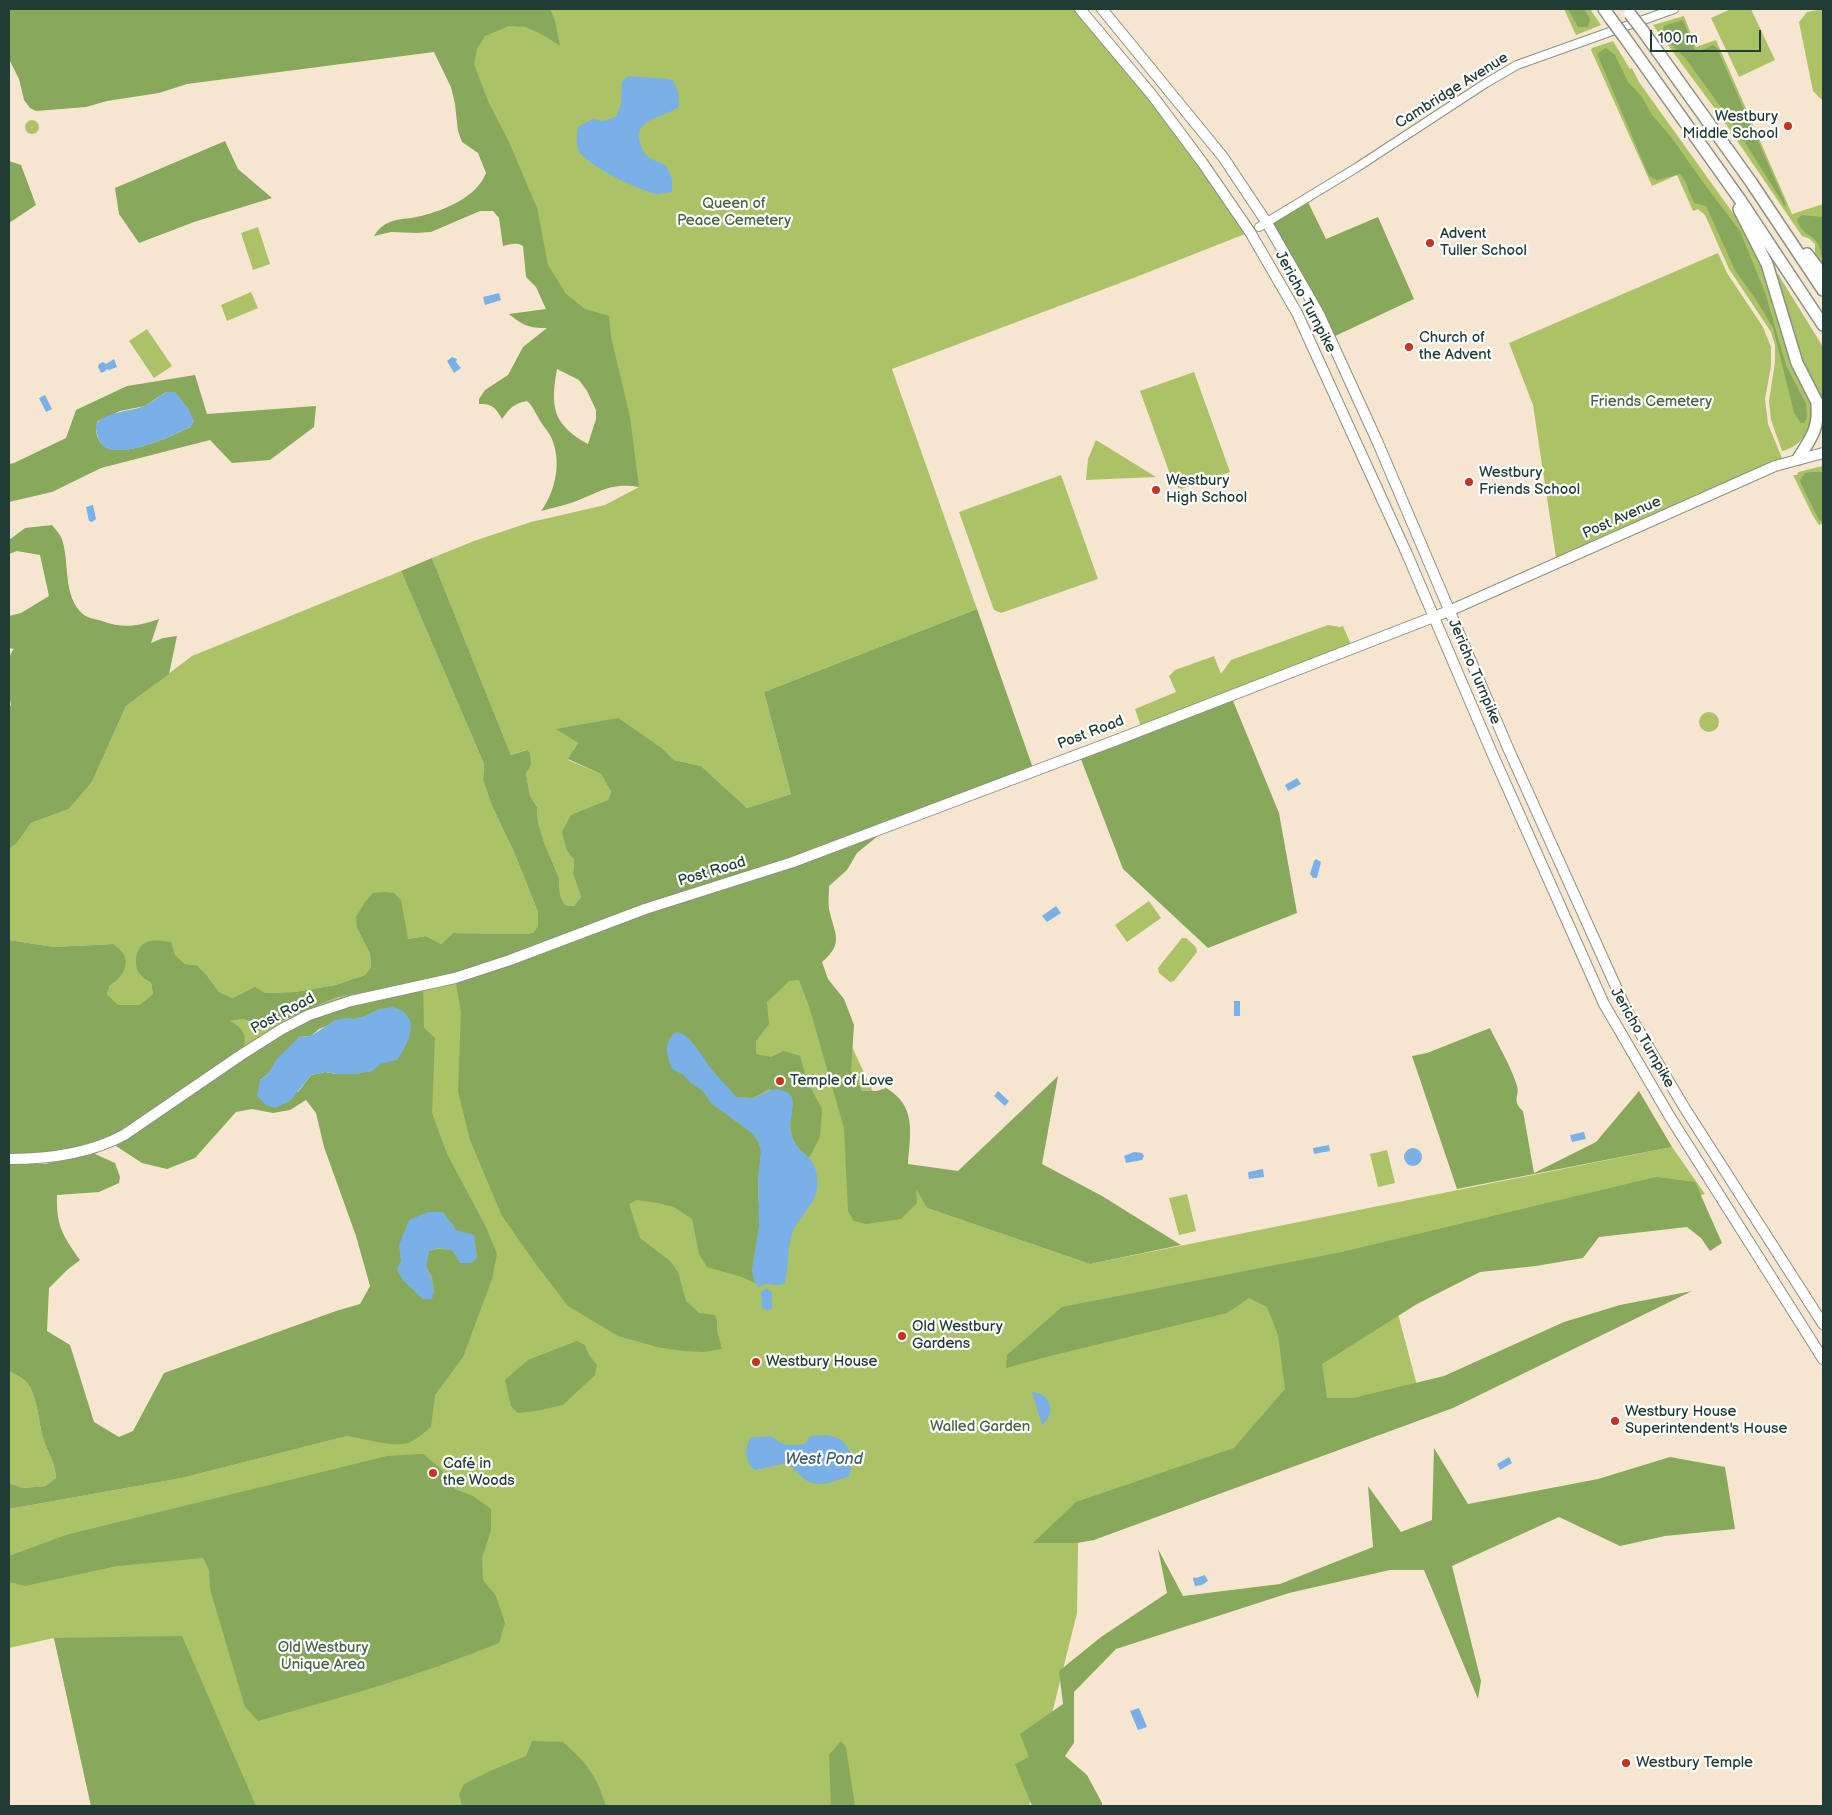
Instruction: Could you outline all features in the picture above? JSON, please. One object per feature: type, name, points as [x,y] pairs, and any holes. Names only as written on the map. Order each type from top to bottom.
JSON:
[{"type":"highway","points":[[1604,9],[1787,268],[1823,325]]},
{"type":"highway","points":[[1628,11],[1782,227],[1823,290]]},
{"type":"highway","points":[[1725,179],[1764,256],[1772,277],[1793,354],[1823,414]]},
{"type":"highway","points":[[1782,227],[1823,274]]},
{"type":"highway","points":[[1798,459],[1816,430],[1818,422],[1817,403]]},
{"type":"main road","name":"Jericho Turnpike","points":[[1080,9],[1152,95],[1202,162],[1250,232],[1297,313],[1434,616],[1492,753],[1604,1004],[1670,1117],[1823,1359]]},
{"type":"main road","name":"Jericho Turnpike","points":[[1102,9],[1223,156],[1263,225],[1319,314],[1361,404],[1504,740],[1626,1009],[1684,1107],[1823,1324]]},
{"type":"main road","points":[[1343,412],[1361,404]]},
{"type":"main road","name":"Post Avenue","points":[[1434,616],[1776,465],[1823,453]]},
{"type":"main road","name":"Post Road","points":[[9,1159],[45,1157],[84,1151],[110,1142],[124,1135],[233,1060],[282,1029],[322,1010],[351,1001],[455,978],[510,960],[654,906],[793,862],[1350,650],[1434,616]]},
{"type":"street","name":"Cambridge Avenue","points":[[1263,225],[1517,65],[1674,9]]},
{"type":"green space","points":[[9,9],[550,9],[555,21],[560,46],[526,27],[509,26],[485,36],[477,49],[474,64],[488,101],[509,142],[537,208],[548,265],[566,294],[585,309],[609,316],[611,337],[630,417],[639,487],[611,487],[571,503],[541,511],[554,485],[556,475],[556,455],[549,434],[527,401],[512,407],[502,419],[493,407],[487,404],[479,404],[479,399],[485,390],[508,375],[523,347],[547,328],[527,326],[509,314],[546,309],[536,287],[526,277],[523,246],[511,244],[503,246],[499,218],[493,211],[480,211],[431,232],[391,232],[374,236],[389,222],[430,213],[450,206],[468,196],[482,181],[486,173],[478,153],[462,142],[458,131],[451,87],[434,52],[187,84],[159,93],[107,101],[86,107],[36,111],[30,108],[24,100],[19,79],[9,59]],"holes":[[[557,369],[579,380],[587,391],[596,410],[596,419],[588,444],[567,430],[557,414],[555,404],[554,394]]]},
{"type":"green space","name":"Queen of Peace Cemetery","points":[[476,9],[1080,9],[1152,95],[1250,232],[892,369],[977,609],[764,692],[791,794],[747,808],[701,766],[674,760],[663,749],[557,729],[578,743],[568,760],[601,774],[611,792],[608,800],[598,805],[567,851],[574,860],[573,874],[581,897],[574,906],[565,905],[560,895],[559,878],[544,842],[538,822],[537,807],[530,795],[526,774],[531,765],[526,750],[511,755],[432,558],[474,541],[531,522],[605,505],[639,487],[434,51]]},
{"type":"green space","points":[[1564,9],[1590,9],[1601,25],[1576,35]]},
{"type":"green space","points":[[1568,9],[1584,9],[1590,19],[1588,27],[1578,27]]},
{"type":"green space","points":[[1731,9],[1751,9],[1775,60],[1739,77],[1711,18]]},
{"type":"green space","points":[[1823,9],[1823,101],[1813,91],[1799,22],[1807,12]]},
{"type":"green space","points":[[1684,16],[1696,47],[1716,40],[1792,214],[1823,204],[1823,267],[1815,254],[1815,244],[1810,239],[1802,236],[1721,117],[1653,25]]},
{"type":"green space","points":[[1683,20],[1695,50],[1700,51],[1713,45],[1717,48],[1786,208],[1736,128],[1686,59],[1669,42],[1663,32],[1664,26]]},
{"type":"green space","points":[[1613,41],[1630,69],[1632,68],[1639,82],[1740,223],[1762,267],[1791,363],[1811,406],[1812,420],[1805,440],[1803,438],[1796,445],[1788,449],[1782,451],[1771,420],[1769,401],[1775,362],[1775,345],[1771,332],[1729,269],[1705,215],[1698,209],[1693,211],[1677,175],[1652,186],[1591,50]]},
{"type":"green space","points":[[1606,48],[1615,55],[1628,82],[1642,97],[1652,115],[1672,138],[1740,231],[1766,295],[1786,365],[1806,404],[1807,418],[1804,423],[1801,423],[1794,413],[1773,328],[1755,298],[1736,272],[1706,206],[1694,203],[1680,174],[1657,180],[1649,176],[1598,56],[1599,52]]},
{"type":"green space","points":[[32,120],[37,122],[39,127],[37,132],[32,134],[27,132],[25,127],[27,122]]},
{"type":"green space","points":[[225,141],[238,169],[272,198],[194,222],[139,243],[119,214],[115,188]]},
{"type":"green space","points":[[9,161],[21,165],[36,205],[9,223]]},
{"type":"green space","points":[[1306,198],[1326,239],[1378,217],[1414,299],[1331,338],[1267,223]]},
{"type":"green space","points":[[1802,215],[1822,217],[1823,260],[1816,240],[1804,231],[1799,224],[1797,219]]},
{"type":"green space","points":[[258,227],[270,264],[253,270],[241,233]]},
{"type":"green space","name":"Friends Cemetery","points":[[1718,253],[1727,273],[1763,327],[1771,347],[1771,366],[1765,399],[1768,424],[1784,463],[1557,564],[1533,405],[1509,343]]},
{"type":"green space","points":[[1778,274],[1823,347],[1823,409],[1813,393],[1773,275]]},
{"type":"green space","points":[[251,292],[258,308],[227,321],[221,305]]},
{"type":"green space","points":[[147,329],[172,366],[154,378],[129,341]]},
{"type":"green space","points":[[1194,372],[1230,472],[1181,489],[1174,485],[1140,391]]},
{"type":"green space","points":[[195,375],[207,414],[316,406],[314,427],[270,460],[232,463],[210,440],[101,468],[52,492],[9,502],[9,464],[66,438],[76,410],[127,386]],"holes":[[[166,392],[194,421],[190,427],[157,442],[128,449],[115,450],[105,447],[99,440],[96,431],[98,421],[120,411],[145,406]]]},
{"type":"green space","points":[[1096,440],[1156,477],[1086,480],[1088,459]]},
{"type":"green space","points":[[1823,466],[1823,523],[1819,525],[1793,475]]},
{"type":"green space","points":[[1823,472],[1822,521],[1819,520],[1800,480],[1805,473]]},
{"type":"green space","points":[[1061,475],[1098,579],[1001,613],[994,610],[959,512]]},
{"type":"green space","points":[[52,525],[61,537],[64,546],[72,598],[84,615],[124,626],[138,625],[159,619],[151,643],[163,638],[177,636],[169,674],[126,706],[92,782],[69,809],[31,823],[17,843],[9,849],[9,707],[11,705],[8,667],[14,649],[9,648],[9,616],[21,613],[49,596],[40,555],[17,551],[9,554],[9,540],[25,528]]},
{"type":"green space","points":[[432,558],[511,755],[527,750],[530,753],[531,765],[526,774],[530,795],[537,807],[538,822],[544,842],[559,878],[560,895],[565,905],[574,906],[581,897],[573,874],[574,860],[567,851],[562,832],[571,815],[608,800],[611,792],[601,774],[568,759],[578,743],[556,729],[618,718],[663,749],[674,760],[701,766],[747,808],[791,794],[764,692],[977,609],[1034,771],[890,826],[857,853],[847,870],[829,886],[829,909],[836,943],[834,949],[822,962],[828,979],[844,999],[854,1025],[851,1071],[862,1091],[877,1091],[886,1088],[903,1103],[907,1112],[910,1131],[908,1164],[958,1171],[1058,1076],[1042,1164],[1102,1196],[1181,1245],[1090,1264],[927,1208],[916,1189],[917,1203],[901,1219],[866,1224],[854,1221],[848,1211],[844,1128],[809,1006],[799,980],[789,981],[767,1002],[769,1024],[756,1041],[756,1054],[771,1057],[784,1051],[800,1056],[807,1081],[822,1109],[820,1137],[809,1158],[794,1141],[790,1128],[793,1104],[769,1089],[753,1098],[736,1097],[712,1071],[685,1036],[673,1069],[684,1075],[691,1083],[703,1091],[712,1104],[751,1132],[759,1143],[761,1152],[758,1180],[759,1227],[752,1270],[755,1283],[742,1277],[707,1267],[699,1254],[692,1219],[674,1207],[637,1200],[629,1204],[640,1238],[670,1261],[678,1272],[686,1301],[699,1313],[715,1315],[722,1349],[704,1352],[682,1351],[657,1347],[618,1336],[568,1306],[502,1216],[470,1140],[458,1091],[461,1012],[455,978],[423,987],[424,1028],[435,1038],[432,1113],[447,1154],[486,1227],[497,1254],[492,1279],[463,1357],[435,1395],[431,1427],[417,1438],[406,1443],[381,1443],[347,1436],[182,1478],[9,1509],[9,1483],[23,1488],[46,1486],[56,1478],[53,1463],[42,1434],[32,1391],[23,1379],[9,1371],[9,1164],[46,1164],[81,1155],[9,1157],[9,940],[54,947],[113,944],[123,953],[125,967],[121,976],[110,985],[107,994],[118,1005],[139,1005],[153,994],[151,983],[141,976],[137,969],[137,955],[143,944],[153,941],[171,942],[175,955],[185,964],[197,965],[219,992],[233,998],[255,987],[265,993],[295,992],[335,985],[365,975],[371,967],[370,954],[357,928],[356,917],[373,893],[394,893],[401,900],[408,939],[426,936],[441,944],[453,933],[522,934],[533,933],[538,926],[538,912],[514,852],[492,806],[483,780],[484,764],[401,571]],"holes":[[[398,986],[330,1010],[269,1042],[241,1052],[245,1042],[244,1034],[239,1027],[230,1021],[243,1019],[261,1026],[273,1025],[335,998]],[[380,1009],[380,1064],[372,1071],[355,1074],[325,1072],[311,1075],[298,1092],[260,1080],[268,1074],[299,1037],[311,1036],[319,1029],[346,1018],[354,1019]],[[306,1100],[316,1113],[324,1147],[356,1236],[370,1286],[360,1304],[164,1373],[133,1431],[119,1437],[94,1422],[70,1345],[47,1331],[49,1288],[80,1260],[69,1244],[59,1223],[57,1195],[99,1192],[119,1183],[120,1177],[115,1163],[95,1154],[114,1143],[142,1163],[167,1169],[195,1158],[236,1112],[252,1109],[273,1113],[290,1110]],[[452,1223],[456,1230],[474,1236],[477,1257],[441,1249],[429,1251],[426,1266],[432,1277],[434,1292],[423,1299],[403,1280],[397,1269],[401,1262]]]},
{"type":"green space","points":[[401,571],[484,764],[483,780],[492,806],[514,852],[538,912],[538,926],[533,933],[453,933],[441,944],[426,936],[408,939],[357,928],[370,954],[371,967],[365,975],[335,985],[295,992],[265,993],[233,998],[219,992],[197,965],[185,964],[175,955],[139,974],[151,983],[153,994],[139,1005],[117,1005],[107,994],[110,985],[113,944],[54,947],[9,940],[9,849],[17,843],[31,823],[69,809],[92,782],[126,706],[192,656]]},
{"type":"green space","points":[[1328,625],[1343,626],[1353,649],[1142,730],[1135,709],[1176,692],[1169,676],[1175,670],[1214,656],[1221,674],[1231,660]]},
{"type":"green space","points":[[1231,696],[1279,813],[1297,913],[1208,948],[1123,869],[1079,754]]},
{"type":"green space","points":[[1709,712],[1716,715],[1719,722],[1716,729],[1709,732],[1702,729],[1699,722],[1702,715]]},
{"type":"green space","name":"Old Westbury Gardens","points":[[780,892],[927,1208],[1090,1264],[1672,1147],[1705,1194],[1389,1280],[1419,1393],[1078,1543],[1077,1613],[1029,1806],[91,1806],[54,1638],[9,1648],[9,1509],[182,1478],[425,1416],[326,1014]]},
{"type":"green space","points":[[1149,901],[1161,918],[1127,942],[1115,925]]},
{"type":"green space","points":[[1182,938],[1186,938],[1196,947],[1197,952],[1174,981],[1170,982],[1159,973],[1158,968]]},
{"type":"green space","points":[[398,986],[231,1066],[229,1021],[243,1019],[255,1025],[273,1025],[335,998]]},
{"type":"green space","points":[[1490,1028],[1518,1089],[1517,1104],[1523,1111],[1534,1173],[1596,1142],[1639,1091],[1672,1147],[1457,1189],[1412,1056],[1427,1053]]},
{"type":"green space","points":[[1387,1150],[1395,1183],[1378,1187],[1370,1154]]},
{"type":"green space","points":[[1656,1177],[1695,1182],[1722,1243],[1710,1251],[1701,1238],[1687,1227],[1599,1237],[1583,1258],[1536,1266],[1480,1272],[1417,1304],[1322,1364],[1327,1398],[1353,1398],[1444,1376],[1564,1322],[1620,1305],[1692,1291],[1453,1408],[1094,1540],[1077,1543],[1033,1543],[1076,1502],[1234,1448],[1285,1389],[1278,1335],[1267,1307],[1249,1298],[1227,1313],[1006,1368],[1007,1355],[1062,1307],[1342,1252]]},
{"type":"green space","points":[[1187,1194],[1196,1231],[1179,1235],[1169,1198]]},
{"type":"green space","points":[[577,1341],[585,1345],[589,1355],[597,1365],[595,1375],[563,1405],[518,1413],[511,1406],[505,1380],[528,1360]]},
{"type":"green space","points":[[9,1371],[28,1384],[35,1399],[42,1434],[53,1463],[56,1478],[47,1486],[23,1488],[9,1483]]},
{"type":"green space","points":[[1434,1448],[1468,1504],[1598,1479],[1670,1457],[1725,1467],[1735,1529],[1665,1536],[1620,1546],[1559,1517],[1452,1566],[1481,1681],[1478,1699],[1424,1570],[1390,1570],[1289,1593],[1116,1649],[1074,1692],[1074,1743],[1065,1756],[1087,1775],[1102,1806],[1032,1806],[1015,1764],[1029,1757],[1020,1734],[1063,1704],[1059,1671],[1101,1637],[1167,1593],[1158,1549],[1183,1596],[1280,1584],[1373,1547],[1368,1486],[1401,1532],[1432,1520]]},
{"type":"green space","name":"Old Westbury Unique Area","points":[[423,1454],[439,1467],[455,1489],[473,1496],[491,1509],[491,1530],[482,1558],[483,1580],[496,1596],[505,1623],[499,1643],[470,1655],[319,1704],[258,1721],[245,1707],[210,1589],[209,1570],[203,1558],[117,1566],[25,1586],[9,1582],[9,1556],[66,1535],[387,1456]]},
{"type":"green space","points":[[182,1636],[256,1806],[91,1806],[54,1638]]},
{"type":"green space","points":[[532,1741],[563,1742],[579,1757],[595,1778],[606,1806],[462,1806],[459,1794],[464,1784],[526,1756]]},
{"type":"green space","points":[[841,1741],[846,1748],[855,1806],[831,1806],[829,1755]]},
{"type":"water","points":[[628,76],[673,80],[678,92],[679,106],[646,123],[641,128],[639,134],[641,148],[646,155],[666,165],[672,179],[672,192],[657,194],[628,183],[605,172],[586,159],[578,148],[578,127],[593,119],[603,121],[616,117],[621,104],[622,82]]},
{"type":"water","points":[[499,293],[501,300],[485,305],[483,297]]},
{"type":"water","points":[[452,357],[457,359],[456,362],[461,368],[454,373],[447,361]]},
{"type":"water","points":[[114,359],[117,367],[109,370],[106,369],[106,371],[101,373],[98,367],[99,364],[103,362],[106,364]]},
{"type":"water","points":[[166,392],[175,392],[188,408],[194,421],[190,427],[140,447],[113,450],[104,446],[98,437],[96,427],[102,419],[113,414],[144,406]]},
{"type":"water","points":[[45,395],[52,409],[46,412],[39,398]]},
{"type":"water","points":[[93,505],[96,519],[92,522],[89,521],[86,507]]},
{"type":"water","points":[[1297,778],[1301,784],[1288,791],[1285,785]]},
{"type":"water","points":[[1316,859],[1321,862],[1317,878],[1313,878],[1310,874]]},
{"type":"water","points":[[1056,906],[1061,913],[1047,922],[1042,916]]},
{"type":"water","points":[[1234,1001],[1240,1001],[1240,1016],[1234,1016]]},
{"type":"water","points":[[393,1007],[402,1011],[411,1023],[409,1038],[397,1060],[380,1064],[372,1071],[355,1074],[325,1072],[311,1075],[290,1101],[275,1108],[266,1105],[257,1096],[260,1080],[268,1074],[276,1060],[299,1037],[311,1036],[335,1020],[354,1019],[380,1009]]},
{"type":"water","points":[[676,1032],[687,1037],[692,1042],[713,1071],[736,1097],[757,1097],[776,1089],[787,1092],[792,1098],[793,1108],[790,1127],[792,1136],[798,1147],[813,1162],[817,1190],[810,1206],[794,1228],[789,1248],[785,1283],[781,1285],[765,1284],[759,1287],[755,1283],[752,1270],[759,1227],[758,1180],[761,1152],[759,1143],[751,1132],[712,1104],[703,1091],[691,1083],[684,1075],[672,1069],[667,1054],[667,1045]]},
{"type":"water","points":[[998,1091],[1009,1101],[1005,1106],[994,1096]]},
{"type":"water","points":[[1584,1132],[1586,1139],[1572,1142],[1570,1135]]},
{"type":"water","points":[[1329,1145],[1330,1151],[1314,1154],[1313,1148]]},
{"type":"water","points":[[1413,1148],[1419,1151],[1422,1157],[1419,1163],[1413,1166],[1407,1163],[1404,1157],[1407,1151]]},
{"type":"water","points":[[1134,1152],[1142,1153],[1144,1156],[1142,1160],[1126,1163],[1124,1156]]},
{"type":"water","points":[[1263,1169],[1264,1177],[1249,1179],[1248,1172]]},
{"type":"water","points":[[428,1212],[443,1212],[456,1230],[474,1235],[477,1258],[471,1263],[460,1263],[452,1250],[439,1248],[429,1251],[426,1266],[432,1282],[433,1295],[432,1299],[423,1299],[403,1280],[397,1269],[401,1262],[399,1245],[409,1220]]},
{"type":"water","points":[[766,1288],[772,1292],[772,1309],[767,1310],[762,1308],[761,1292]]},
{"type":"water","points":[[1032,1392],[1044,1396],[1050,1404],[1049,1415],[1042,1425]]},
{"type":"water","name":"West Pond","points":[[826,1435],[838,1438],[847,1446],[850,1452],[852,1464],[849,1476],[825,1484],[819,1484],[807,1481],[787,1463],[755,1470],[751,1467],[746,1455],[750,1438],[769,1436],[789,1445],[805,1444],[810,1436]]},
{"type":"water","points":[[1509,1457],[1512,1463],[1500,1470],[1497,1464]]},
{"type":"water","points":[[1205,1575],[1208,1581],[1202,1585],[1195,1586],[1194,1577]]},
{"type":"water","points":[[1139,1708],[1147,1727],[1138,1730],[1130,1711]]},
{"type":"place","name":"Westbury Middle School","points":[[1788,126]]},
{"type":"place","name":"Advent Tuller School","points":[[1430,243]]},
{"type":"place","name":"Church of the Advent","points":[[1409,347]]},
{"type":"place","name":"Westbury Friends School","points":[[1469,482]]},
{"type":"place","name":"Westbury High School","points":[[1156,490]]},
{"type":"place","name":"Temple of Love","points":[[780,1081]]},
{"type":"place","name":"Old Westbury Gardens","points":[[902,1336]]},
{"type":"place","name":"Westbury House","points":[[756,1362]]},
{"type":"place","name":"Westbury House Superintendent's House","points":[[1615,1421]]},
{"type":"place","name":"Café in the Woods","points":[[433,1473]]},
{"type":"place","name":"Westbury Temple","points":[[1626,1763]]},
{"type":"park label","name":"Walled Garden","points":[[980,1427]]}]
